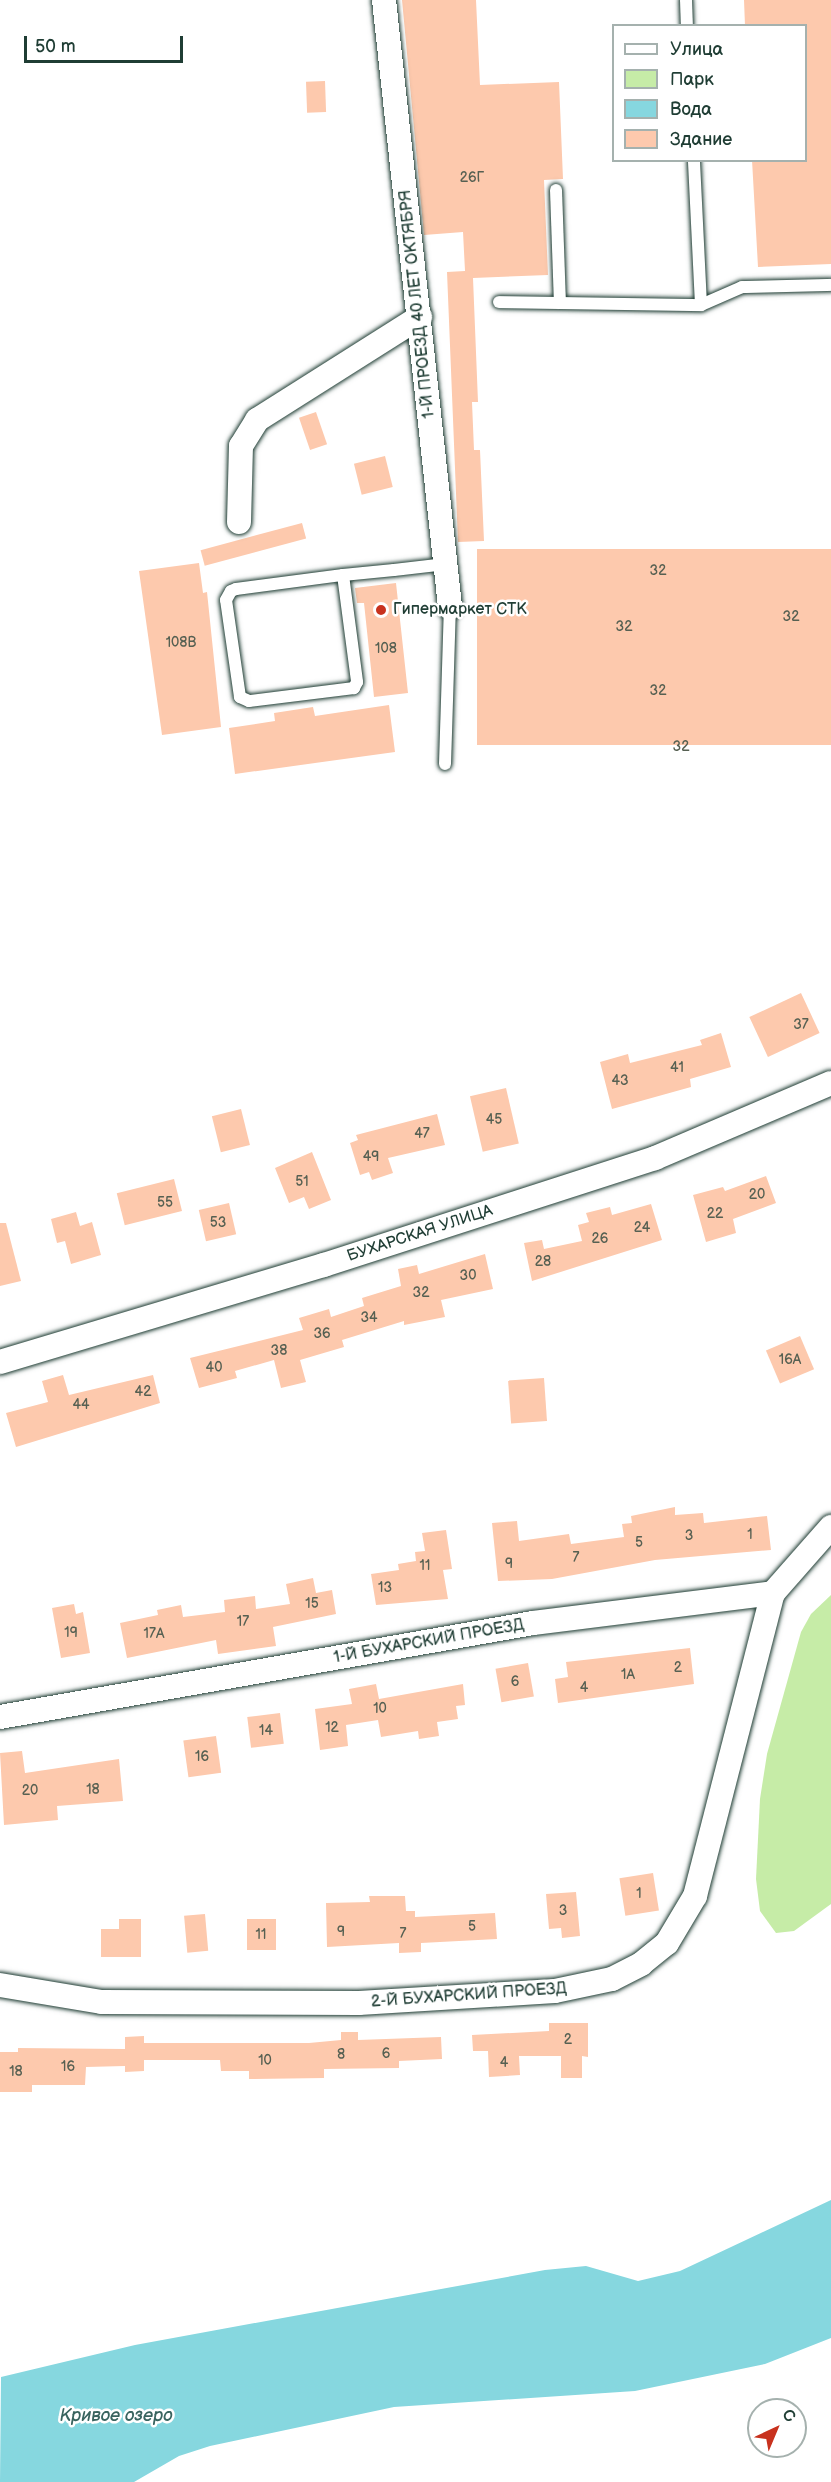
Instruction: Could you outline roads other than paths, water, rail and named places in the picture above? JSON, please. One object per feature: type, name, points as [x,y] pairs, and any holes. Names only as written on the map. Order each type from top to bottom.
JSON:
[{"type":"street","name":"1-Й ПРОЕЗД 40 ЛЕТ ОКТЯБРЯ","points":[[384,0],[450,607]]},
{"type":"street","points":[[239,522],[241,446],[257,420],[420,317]]},
{"type":"street","name":"БУХАРСКАЯ УЛИЦА","points":[[0,1362],[324,1265],[655,1158],[831,1083]]},
{"type":"street","points":[[773,1593],[831,1527]]},
{"type":"street","name":"1-Й БУХАРСКИЙ ПРОЕЗД","points":[[0,1717],[497,1629],[773,1593]]},
{"type":"street","name":"2-Й БУХАРСКИЙ ПРОЕЗД","points":[[0,1985],[102,2002],[359,2003],[555,1991],[612,1978],[641,1964],[667,1943],[695,1896],[773,1593]]},
{"type":"lane","points":[[686,0],[687,24]]},
{"type":"lane","points":[[694,162],[701,305]]},
{"type":"lane","points":[[556,190],[560,303]]},
{"type":"lane","points":[[499,302],[701,305],[742,287],[831,285]]},
{"type":"lane","points":[[344,575],[356,685],[249,701],[240,697],[228,595],[236,589],[344,575],[446,564]]},
{"type":"lane","points":[[446,764],[450,607]]},
{"type":"water","name":"Кривое озеро","points":[[831,2200],[831,2338],[765,2364],[635,2391],[394,2407],[210,2446],[179,2456],[134,2482],[0,2482],[1,2377],[135,2345],[545,2270],[586,2266],[638,2281],[680,2271]]},
{"type":"place","name":"Гипермаркет СТК","points":[[381,610]]}]
